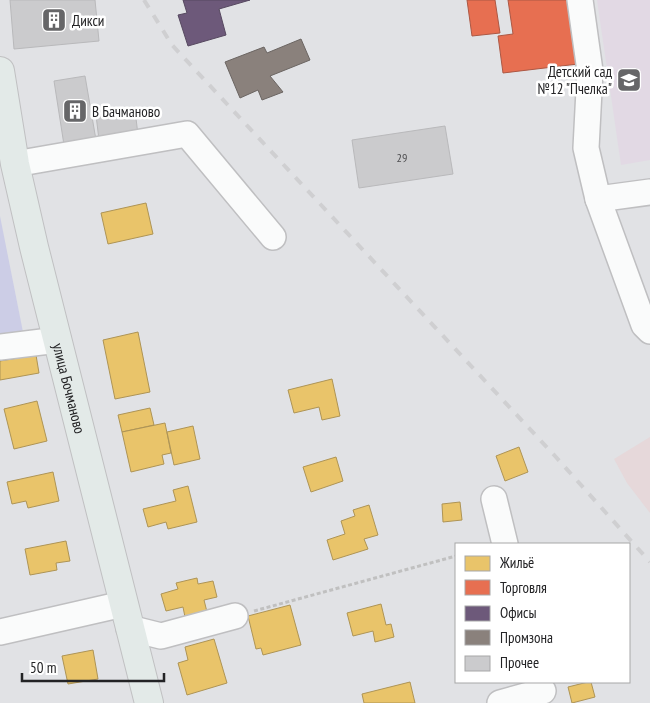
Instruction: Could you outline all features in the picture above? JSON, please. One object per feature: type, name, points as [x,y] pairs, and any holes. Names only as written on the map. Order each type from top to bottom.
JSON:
[{"type":"main road","name":"улица Бочманово","points":[[0,71],[15,164],[34,247],[149,703]]},
{"type":"street","points":[[580,0],[590,71],[586,148],[598,199],[644,324],[650,331]]},
{"type":"street","points":[[15,164],[187,134],[273,237]]},
{"type":"street","points":[[598,199],[650,192]]},
{"type":"street","points":[[0,347],[58,340]]},
{"type":"street","points":[[494,499],[505,543]]},
{"type":"street","points":[[0,632],[126,616],[161,636],[236,616]]},
{"type":"street","points":[[500,703],[543,692]]},
{"type":"path","points":[[236,616],[455,556]]},
{"type":"shaded area","name":"Детский сад №12 \"Пчелка\"","points":[[597,0],[650,0],[650,160],[621,165]]},
{"type":"shaded area","points":[[0,216],[23,332],[0,335]]},
{"type":"shaded area","points":[[650,437],[650,513],[627,483],[614,459]]},
{"type":"building: Жильё","points":[[146,203],[153,234],[108,244],[101,213]]},
{"type":"building: Жильё","points":[[138,332],[150,392],[115,399],[103,340]]},
{"type":"building: Жильё","points":[[36,355],[39,373],[0,380],[0,361]]},
{"type":"building: Жильё","points":[[332,379],[340,416],[322,420],[319,407],[294,413],[288,390]]},
{"type":"building: Жильё","points":[[37,401],[47,441],[14,449],[4,409]]},
{"type":"building: Жильё","points":[[150,408],[154,425],[122,432],[118,415]]},
{"type":"building: Жильё","points":[[165,423],[171,453],[162,455],[164,464],[131,472],[122,432]]},
{"type":"building: Жильё","points":[[193,426],[200,459],[174,465],[167,432]]},
{"type":"building: Жильё","points":[[519,447],[528,472],[505,481],[496,456]]},
{"type":"building: Жильё","points":[[336,457],[343,481],[311,492],[303,467]]},
{"type":"building: Жильё","points":[[53,472],[59,501],[28,508],[26,501],[12,504],[7,482]]},
{"type":"building: Жильё","points":[[188,486],[197,522],[168,529],[166,522],[148,527],[143,509],[176,501],[173,490]]},
{"type":"building: Жильё","points":[[460,502],[462,520],[443,522],[442,504]]},
{"type":"building: Жильё","points":[[369,505],[378,535],[364,539],[368,549],[333,560],[327,540],[345,534],[341,521],[355,516],[353,510]]},
{"type":"building: Жильё","points":[[66,541],[70,561],[56,563],[57,570],[30,575],[25,549]]},
{"type":"building: Жильё","points":[[197,578],[198,584],[213,581],[217,597],[204,600],[207,612],[185,617],[183,607],[166,611],[161,594],[178,589],[176,583]]},
{"type":"building: Жильё","points":[[381,604],[386,625],[391,624],[394,637],[375,642],[373,631],[353,636],[347,613]]},
{"type":"building: Жильё","points":[[290,605],[301,645],[263,655],[261,648],[256,649],[248,616]]},
{"type":"building: Жильё","points":[[214,639],[227,683],[187,695],[178,663],[188,660],[185,647]]},
{"type":"building: Жильё","points":[[93,650],[98,679],[68,684],[62,656]]},
{"type":"building: Жильё","points":[[410,682],[415,703],[364,703],[362,694]]},
{"type":"building: Жильё","points":[[591,683],[595,697],[572,703],[568,687]]},
{"type":"building: Торговля","points":[[467,0],[495,0],[500,33],[472,36]]},
{"type":"building: Торговля","points":[[508,0],[569,0],[578,64],[503,73],[498,36],[513,34]]},
{"type":"building: Офисы","points":[[183,0],[250,0],[219,9],[226,35],[188,46],[178,15],[187,13]]},
{"type":"building: Промзона","points":[[301,39],[310,60],[270,76],[283,92],[262,100],[258,90],[240,98],[225,62],[264,47],[267,53]]},
{"type":"building: Прочее","name":"Дикси","points":[[10,0],[95,0],[99,41],[14,49]]},
{"type":"building: Прочее","name":"В Бачманово","points":[[85,76],[96,140],[64,145],[54,81]]},
{"type":"building: Прочее","points":[[135,110],[138,135],[99,140],[96,115]]},
{"type":"building: Прочее","points":[[445,126],[453,174],[359,188],[352,140]]},
{"type":"railway","points":[[144,0],[172,45],[555,456],[650,562]]},
{"type":"place","name":"Дикси","points":[[54,20]]},
{"type":"place","name":"Детский сад №12 \"Пчелка\"","points":[[629,80]]},
{"type":"place","name":"В Бачманово","points":[[75,111]]}]
